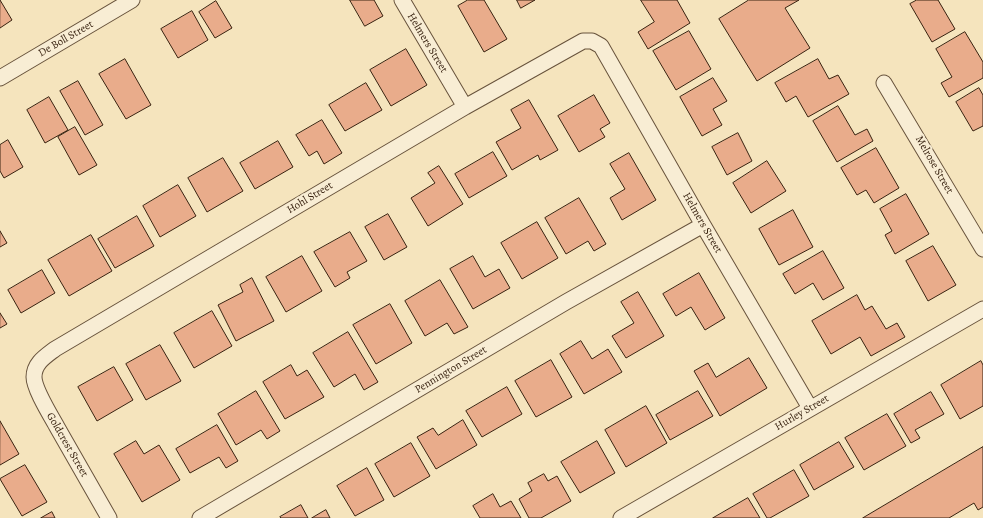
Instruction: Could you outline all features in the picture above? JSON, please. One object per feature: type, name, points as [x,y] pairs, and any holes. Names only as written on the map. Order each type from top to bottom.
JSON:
[{"type":"street","name":"De Boll Street","points":[[0,78],[132,0]]},
{"type":"street","name":"Helmers Street","points":[[402,0],[465,107]]},
{"type":"street","name":"Hohl Street","points":[[35,368],[41,359],[55,349],[465,107],[583,41],[592,41]]},
{"type":"street","name":"Helmers Street","points":[[592,41],[601,46],[810,408]]},
{"type":"street","name":"Melrose Street","points":[[884,83],[983,249]]},
{"type":"street","name":"Pennington Street","points":[[200,518],[566,302],[703,225]]},
{"type":"street","name":"Hurley Street","points":[[621,518],[983,309]]},
{"type":"street","name":"Goldcrest Street","points":[[35,368],[34,377],[47,408],[109,518]]},
{"type":"building","points":[[0,0],[12,20],[0,28]]},
{"type":"building","points":[[350,0],[374,0],[383,16],[365,26]]},
{"type":"building","points":[[468,0],[484,0],[507,39],[484,52],[458,6]]},
{"type":"building","points":[[517,0],[535,0],[521,8]]},
{"type":"building","points":[[641,0],[677,0],[690,23],[648,49],[638,32],[654,22]]},
{"type":"building","points":[[749,0],[799,0],[785,8],[810,48],[757,81],[719,19]]},
{"type":"building","points":[[917,0],[938,0],[955,29],[932,42],[910,4]]},
{"type":"building","points":[[216,1],[232,28],[215,38],[199,12]]},
{"type":"building","points":[[192,11],[208,40],[178,58],[161,29]]},
{"type":"building","points":[[689,31],[711,69],[676,90],[653,51]]},
{"type":"building","points":[[965,32],[983,62],[983,78],[949,97],[941,83],[952,77],[936,49]]},
{"type":"building","points":[[406,49],[427,85],[391,106],[370,70]]},
{"type":"building","points":[[125,59],[151,105],[126,119],[99,74]]},
{"type":"building","points":[[818,59],[829,79],[838,75],[849,94],[808,117],[796,96],[786,102],[775,83]]},
{"type":"building","points":[[713,78],[727,101],[713,109],[722,125],[702,136],[680,97]]},
{"type":"building","points":[[78,81],[103,125],[85,135],[60,91]]},
{"type":"building","points":[[366,83],[382,110],[345,131],[329,105]]},
{"type":"building","points":[[979,88],[983,95],[983,126],[973,131],[956,102]]},
{"type":"building","points":[[594,95],[610,123],[600,129],[605,137],[579,152],[558,116]]},
{"type":"building","points":[[49,97],[68,130],[45,143],[27,110]]},
{"type":"building","points":[[529,100],[558,150],[540,160],[538,155],[512,170],[496,142],[521,128],[511,110]]},
{"type":"building","points":[[838,106],[855,135],[867,129],[873,141],[837,162],[813,121]]},
{"type":"building","points":[[322,120],[342,153],[324,164],[317,151],[309,156],[296,135]]},
{"type":"building","points":[[75,127],[97,165],[79,175],[58,137]]},
{"type":"building","points":[[738,133],[752,161],[727,175],[712,147]]},
{"type":"building","points":[[8,140],[23,167],[4,178],[0,171],[0,145]]},
{"type":"building","points":[[278,141],[293,167],[255,189],[240,163]]},
{"type":"building","points":[[876,148],[899,188],[874,203],[866,190],[857,195],[841,168]]},
{"type":"building","points":[[493,152],[507,176],[469,198],[455,174]]},
{"type":"building","points":[[629,153],[656,200],[622,220],[610,198],[625,189],[610,164]]},
{"type":"building","points":[[223,158],[243,191],[207,212],[188,178]]},
{"type":"building","points":[[767,161],[786,191],[751,213],[733,183]]},
{"type":"building","points":[[439,166],[463,204],[428,226],[411,198],[435,183],[428,173]]},
{"type":"building","points":[[178,185],[196,216],[160,237],[143,206]]},
{"type":"building","points":[[906,194],[929,234],[895,254],[885,235],[892,231],[880,209]]},
{"type":"building","points":[[579,198],[606,244],[594,251],[588,241],[566,254],[545,218]]},
{"type":"building","points":[[793,210],[813,247],[779,265],[759,229]]},
{"type":"building","points":[[388,214],[407,247],[384,260],[365,227]]},
{"type":"building","points":[[137,216],[154,246],[115,268],[98,239]]},
{"type":"building","points":[[537,222],[558,258],[522,279],[501,243]]},
{"type":"building","points":[[0,231],[7,243],[0,247]]},
{"type":"building","points":[[350,232],[367,261],[347,272],[350,278],[335,287],[314,252]]},
{"type":"building","points":[[91,235],[112,271],[69,296],[48,260]]},
{"type":"building","points":[[933,246],[956,285],[928,301],[906,261]]},
{"type":"building","points":[[823,251],[844,288],[823,300],[813,283],[795,294],[783,274]]},
{"type":"building","points":[[302,256],[322,291],[286,312],[266,277]]},
{"type":"building","points":[[473,256],[485,277],[499,269],[510,288],[473,309],[450,269]]},
{"type":"building","points":[[42,270],[55,293],[21,313],[8,290]]},
{"type":"building","points":[[699,273],[725,318],[705,330],[691,307],[676,316],[663,294]]},
{"type":"building","points":[[252,278],[274,321],[236,341],[218,305],[243,292],[240,285]]},
{"type":"building","points":[[440,280],[468,327],[454,334],[447,323],[425,336],[405,301]]},
{"type":"building","points":[[638,292],[664,336],[626,358],[612,336],[634,323],[621,302]]},
{"type":"building","points":[[857,295],[865,310],[872,306],[886,329],[897,323],[905,337],[871,356],[860,337],[831,354],[812,321]]},
{"type":"building","points":[[390,304],[412,343],[376,364],[353,325]]},
{"type":"building","points":[[212,311],[232,346],[194,368],[174,333]]},
{"type":"building","points":[[0,313],[7,324],[0,328]]},
{"type":"building","points":[[348,332],[378,382],[364,390],[355,374],[334,387],[313,353]]},
{"type":"building","points":[[581,341],[592,359],[608,349],[622,372],[584,394],[560,354]]},
{"type":"building","points":[[160,345],[181,381],[146,400],[126,364]]},
{"type":"building","points":[[749,358],[767,388],[720,416],[694,371],[708,363],[716,377]]},
{"type":"building","points":[[551,360],[572,397],[536,417],[515,381]]},
{"type":"building","points":[[981,361],[983,365],[983,406],[960,419],[941,385]]},
{"type":"building","points":[[291,365],[297,376],[307,370],[324,397],[285,419],[263,382]]},
{"type":"building","points":[[114,367],[133,400],[97,421],[78,387]]},
{"type":"building","points":[[507,387],[522,414],[482,437],[466,411]]},
{"type":"building","points":[[256,391],[280,431],[267,439],[261,430],[236,445],[218,414]]},
{"type":"building","points":[[698,391],[713,416],[670,440],[656,415]]},
{"type":"building","points":[[931,392],[944,414],[915,430],[920,438],[911,443],[894,414]]},
{"type":"building","points":[[646,406],[667,443],[626,467],[605,430]]},
{"type":"building","points":[[887,414],[906,446],[864,470],[845,438]]},
{"type":"building","points":[[463,420],[477,445],[436,469],[417,437],[433,428],[438,435]]},
{"type":"building","points":[[0,421],[19,454],[0,465]]},
{"type":"building","points":[[217,425],[238,461],[226,468],[219,457],[190,473],[176,449]]},
{"type":"building","points":[[136,441],[144,454],[159,445],[180,480],[142,502],[114,454]]},
{"type":"building","points":[[597,441],[615,473],[580,493],[561,462]]},
{"type":"building","points":[[839,442],[854,467],[814,490],[800,465]]},
{"type":"building","points":[[411,443],[430,476],[394,497],[375,464]]},
{"type":"building","points":[[983,447],[983,507],[978,510],[974,503],[949,518],[863,518]]},
{"type":"building","points":[[25,465],[47,502],[22,516],[0,479]]},
{"type":"building","points":[[367,468],[384,500],[355,516],[337,486]]},
{"type":"building","points":[[794,470],[809,496],[770,518],[767,518],[753,494]]},
{"type":"building","points":[[544,474],[548,481],[557,476],[571,501],[541,518],[529,518],[519,499],[532,491],[528,483]]},
{"type":"building","points":[[493,494],[500,507],[511,501],[521,518],[480,518],[473,506]]},
{"type":"building","points":[[748,498],[760,518],[713,518]]},
{"type":"building","points":[[301,505],[308,518],[280,517]]},
{"type":"building","points":[[326,510],[330,518],[312,518]]},
{"type":"building","points":[[52,512],[55,518],[41,518]]}]
